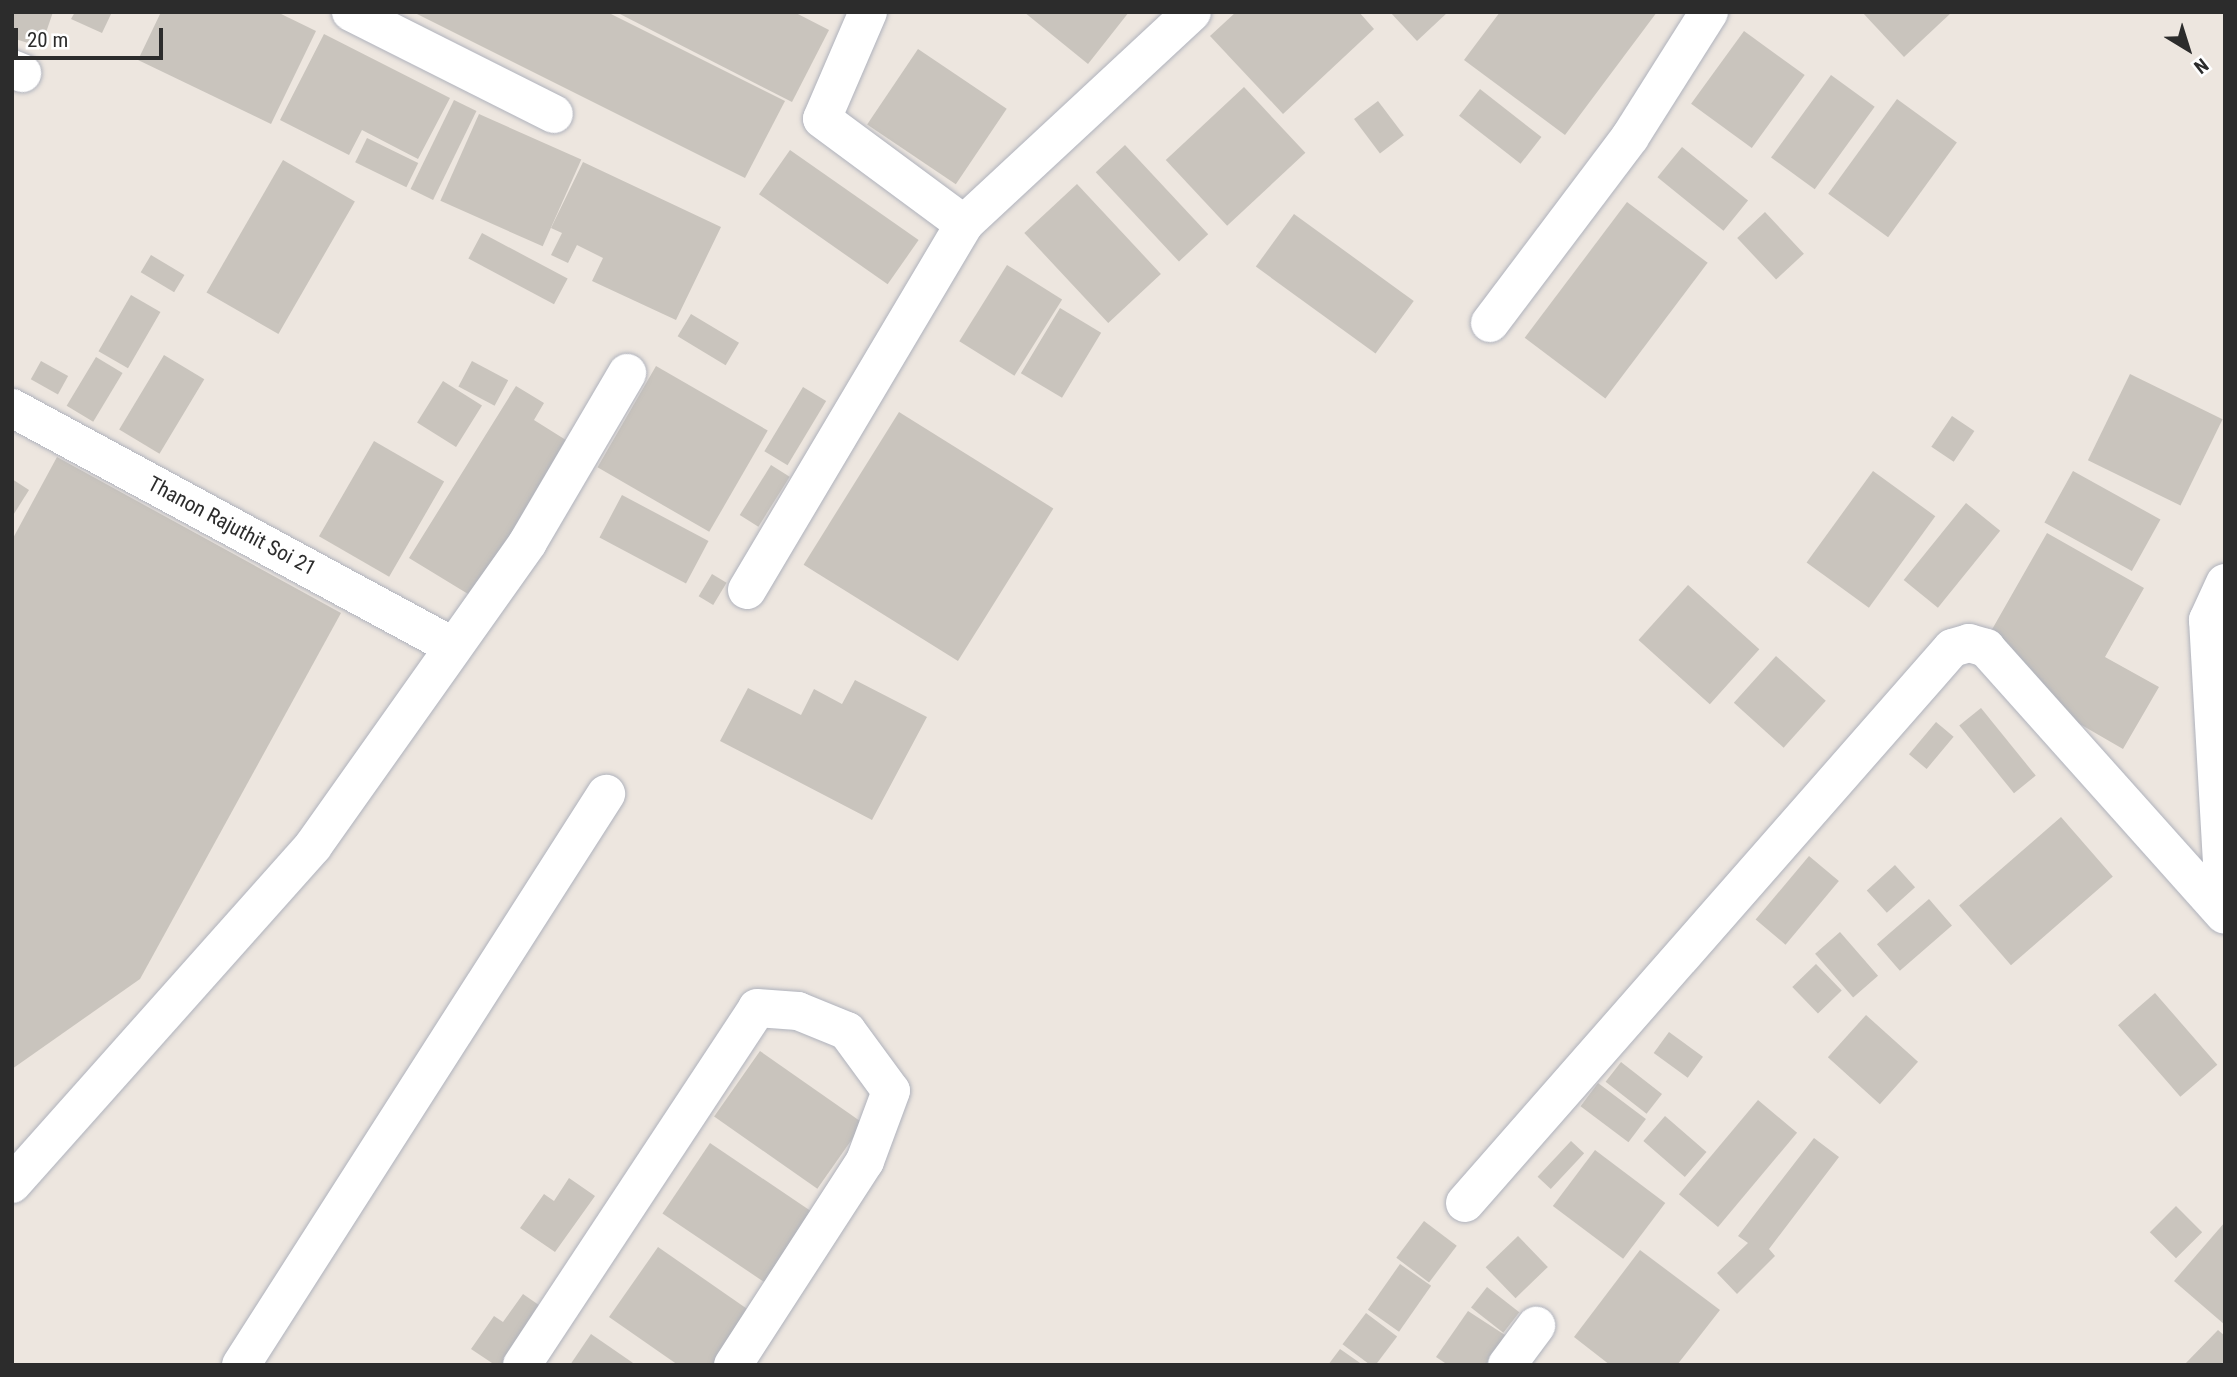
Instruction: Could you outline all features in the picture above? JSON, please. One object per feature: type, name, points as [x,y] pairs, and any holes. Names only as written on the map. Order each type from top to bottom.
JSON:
[{"type":"street","points":[[351,12],[554,114]]},
{"type":"street","points":[[868,12],[822,119],[964,224]]},
{"type":"street","points":[[747,590],[964,224],[1192,12]]},
{"type":"street","points":[[1490,323],[1630,137],[1709,12]]},
{"type":"street","points":[[12,1184],[313,846],[451,645],[528,542],[627,373]]},
{"type":"street","name":"Thanon Rajuthit Soi 21","points":[[12,408],[451,645]]},
{"type":"street","points":[[2225,583],[2208,620],[2225,915]]},
{"type":"street","points":[[1465,1203],[1952,648],[1969,643],[1986,648],[2225,915]]},
{"type":"street","points":[[241,1365],[606,794]]},
{"type":"street","points":[[522,1365],[757,1008],[798,1011],[847,1031],[891,1091],[865,1161],[733,1365]]},
{"type":"street","points":[[1507,1365],[1536,1326]]},
{"type":"building","points":[[12,12],[53,12],[41,47],[12,38]]},
{"type":"building","points":[[75,12],[112,12],[102,33],[71,19]]},
{"type":"building","points":[[161,12],[277,12],[316,31],[271,124],[138,60]]},
{"type":"building","points":[[413,12],[607,12],[785,101],[745,178]]},
{"type":"building","points":[[616,12],[794,12],[829,30],[792,102]]},
{"type":"building","points":[[1024,12],[1129,12],[1088,64]]},
{"type":"building","points":[[1236,12],[1359,12],[1374,29],[1283,114],[1210,36]]},
{"type":"building","points":[[1390,12],[1448,12],[1417,41]]},
{"type":"building","points":[[1500,12],[1657,12],[1565,135],[1464,60]]},
{"type":"building","points":[[1862,12],[1952,12],[1904,57]]},
{"type":"building","points":[[1744,31],[1805,75],[1752,148],[1691,104]]},
{"type":"building","points":[[324,34],[450,98],[418,159],[362,130],[349,155],[280,120]]},
{"type":"building","points":[[918,49],[1007,109],[956,184],[867,124]]},
{"type":"building","points":[[1831,75],[1875,107],[1815,189],[1771,158]]},
{"type":"building","points":[[1244,87],[1305,153],[1227,226],[1166,160]]},
{"type":"building","points":[[1480,89],[1541,137],[1521,164],[1459,116]]},
{"type":"building","points":[[1897,99],[1957,142],[1888,237],[1828,194]]},
{"type":"building","points":[[454,100],[476,111],[433,200],[411,189]]},
{"type":"building","points":[[1378,101],[1404,135],[1380,153],[1354,119]]},
{"type":"building","points":[[479,114],[581,160],[543,246],[440,201]]},
{"type":"building","points":[[367,138],[418,163],[406,187],[355,162]]},
{"type":"building","points":[[1125,145],[1208,234],[1179,262],[1096,172]]},
{"type":"building","points":[[1682,147],[1748,200],[1724,231],[1657,177]]},
{"type":"building","points":[[790,150],[919,240],[888,284],[759,194]]},
{"type":"building","points":[[283,160],[355,202],[278,334],[206,293]]},
{"type":"building","points":[[583,162],[721,227],[676,320],[592,281],[603,258],[577,245],[568,263],[551,255],[562,233],[551,228]]},
{"type":"building","points":[[1077,184],[1161,274],[1108,323],[1024,233]]},
{"type":"building","points":[[1627,202],[1708,263],[1605,399],[1525,338]]},
{"type":"building","points":[[1765,212],[1804,254],[1776,280],[1737,238]]},
{"type":"building","points":[[1294,214],[1414,301],[1376,354],[1256,267]]},
{"type":"building","points":[[482,233],[568,279],[554,304],[468,259]]},
{"type":"building","points":[[151,255],[184,275],[174,292],[141,272]]},
{"type":"building","points":[[1007,265],[1062,299],[1014,376],[959,341]]},
{"type":"building","points":[[131,295],[160,312],[128,368],[99,351]]},
{"type":"building","points":[[1060,308],[1101,333],[1062,398],[1021,373]]},
{"type":"building","points":[[691,314],[739,343],[726,365],[678,336]]},
{"type":"building","points":[[164,355],[204,379],[159,454],[119,430]]},
{"type":"building","points":[[96,357],[123,373],[93,422],[67,406]]},
{"type":"building","points":[[41,361],[68,376],[58,394],[31,379]]},
{"type":"building","points":[[472,361],[508,380],[495,406],[458,387]]},
{"type":"building","points":[[656,366],[768,430],[709,532],[598,467]]},
{"type":"building","points":[[2130,374],[2223,419],[2180,505],[2088,460]]},
{"type":"building","points":[[443,381],[482,405],[456,447],[417,423]]},
{"type":"building","points":[[516,386],[544,403],[534,420],[569,442],[473,597],[409,558]]},
{"type":"building","points":[[803,387],[826,401],[788,465],[764,451]]},
{"type":"building","points":[[899,412],[1053,508],[958,661],[804,565]]},
{"type":"building","points":[[1952,416],[1974,431],[1954,462],[1931,447]]},
{"type":"building","points":[[374,441],[444,482],[389,577],[319,536]]},
{"type":"building","points":[[57,457],[341,613],[140,979],[12,1069],[12,540]]},
{"type":"building","points":[[771,465],[790,477],[758,527],[740,515]]},
{"type":"building","points":[[1873,471],[1935,516],[1869,608],[1807,562]]},
{"type":"building","points":[[2073,471],[2160,519],[2132,571],[2044,523]]},
{"type":"building","points":[[12,479],[29,490],[12,517]]},
{"type":"building","points":[[622,495],[709,541],[686,583],[599,537]]},
{"type":"building","points":[[1966,503],[2000,531],[1938,608],[1904,580]]},
{"type":"building","points":[[2047,533],[2144,588],[2105,657],[2159,687],[2123,749],[2052,708],[1990,633]]},
{"type":"building","points":[[712,574],[727,583],[713,605],[699,596]]},
{"type":"building","points":[[1688,585],[1759,649],[1710,704],[1638,640]]},
{"type":"building","points":[[1776,656],[1826,701],[1784,748],[1734,703]]},
{"type":"building","points":[[855,680],[927,717],[872,820],[720,741],[748,688],[801,715],[814,689],[842,704]]},
{"type":"building","points":[[1981,708],[2036,776],[2014,793],[1959,726]]},
{"type":"building","points":[[1936,722],[1954,737],[1927,769],[1909,754]]},
{"type":"building","points":[[2061,817],[2113,877],[2011,965],[1959,906]]},
{"type":"building","points":[[1809,856],[1839,881],[1786,945],[1756,920]]},
{"type":"building","points":[[1895,865],[1915,887],[1887,913],[1867,890]]},
{"type":"building","points":[[1929,899],[1952,925],[1900,971],[1877,944]]},
{"type":"building","points":[[1840,932],[1878,976],[1853,997],[1815,954]]},
{"type":"building","points":[[1816,964],[1842,991],[1818,1014],[1792,987]]},
{"type":"building","points":[[2155,993],[2217,1065],[2180,1097],[2118,1025]]},
{"type":"building","points":[[1866,1015],[1918,1062],[1880,1104],[1828,1057]]},
{"type":"building","points":[[1669,1032],[1703,1057],[1688,1078],[1654,1053]]},
{"type":"building","points":[[760,1051],[863,1123],[817,1189],[714,1117]]},
{"type":"building","points":[[1621,1062],[1662,1094],[1647,1114],[1606,1082]]},
{"type":"building","points":[[1598,1083],[1646,1119],[1628,1142],[1581,1106]]},
{"type":"building","points":[[1758,1100],[1797,1133],[1718,1227],[1679,1194]]},
{"type":"building","points":[[1665,1116],[1707,1152],[1685,1177],[1643,1141]]},
{"type":"building","points":[[1814,1138],[1839,1157],[1769,1249],[1775,1256],[1737,1294],[1717,1273],[1748,1243],[1738,1236]]},
{"type":"building","points":[[1571,1141],[1584,1153],[1551,1189],[1538,1177]]},
{"type":"building","points":[[710,1143],[814,1213],[767,1284],[662,1213]]},
{"type":"building","points":[[1595,1150],[1665,1203],[1623,1259],[1553,1206]]},
{"type":"building","points":[[569,1178],[595,1196],[555,1252],[520,1228],[544,1194],[554,1201]]},
{"type":"building","points":[[2176,1206],[2202,1232],[2176,1258],[2150,1232]]},
{"type":"building","points":[[1424,1221],[1457,1246],[1429,1282],[1396,1258]]},
{"type":"building","points":[[2225,1222],[2225,1325],[2174,1281]]},
{"type":"building","points":[[1518,1236],[1548,1267],[1516,1298],[1486,1267]]},
{"type":"building","points":[[658,1247],[753,1313],[717,1365],[678,1365],[609,1317]]},
{"type":"building","points":[[1640,1250],[1720,1310],[1677,1365],[1610,1365],[1574,1337]]},
{"type":"building","points":[[1400,1264],[1431,1286],[1399,1332],[1368,1310]]},
{"type":"building","points":[[1487,1287],[1519,1312],[1503,1333],[1471,1307]]},
{"type":"building","points":[[523,1294],[546,1310],[507,1365],[495,1365],[471,1349],[494,1316],[503,1322]]},
{"type":"building","points":[[1468,1311],[1505,1335],[1486,1365],[1448,1365],[1436,1357]]},
{"type":"building","points":[[1366,1313],[1397,1336],[1376,1365],[1370,1365],[1343,1344]]},
{"type":"building","points":[[2218,1330],[2225,1336],[2225,1365],[2184,1365]]},
{"type":"building","points":[[591,1334],[636,1365],[570,1365]]},
{"type":"building","points":[[1340,1349],[1363,1365],[1328,1365]]}]
